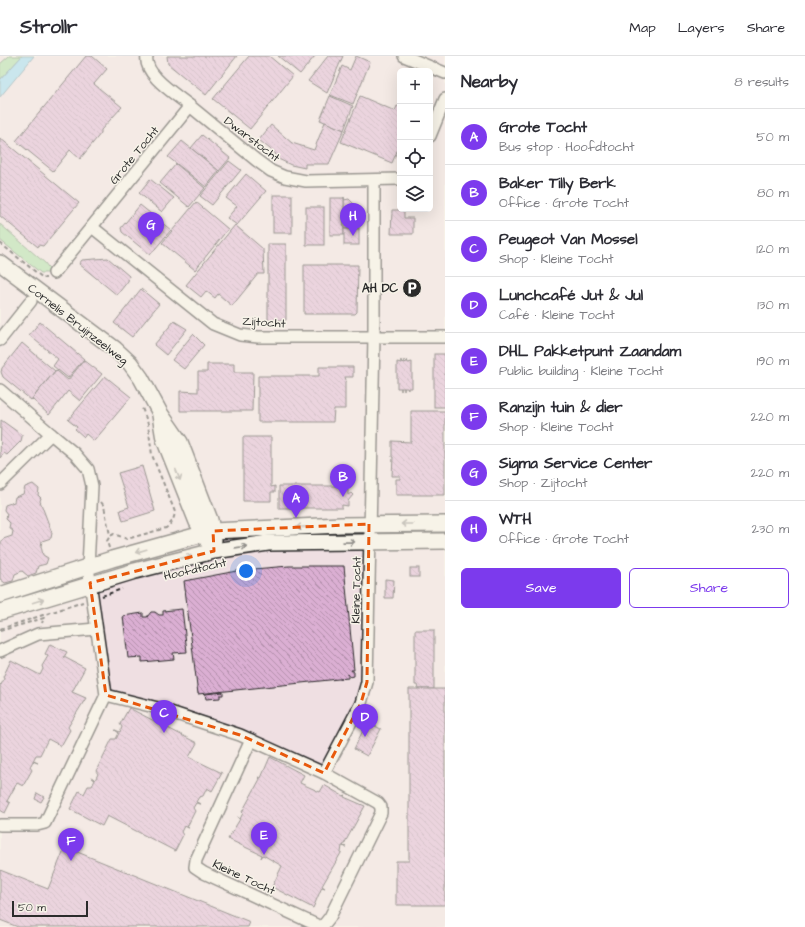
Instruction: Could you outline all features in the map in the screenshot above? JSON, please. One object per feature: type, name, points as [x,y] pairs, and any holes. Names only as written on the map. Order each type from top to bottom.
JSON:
[{"type":"main road","name":"Cornelis Bruijnzeelweg","points":[[0,263],[115,349],[130,363],[141,378],[160,413],[180,442],[214,551]]},
{"type":"main road","points":[[0,595],[112,559],[208,532],[369,524],[445,524]]},
{"type":"main road","name":"Hoofdtocht","points":[[0,612],[90,583],[120,582],[171,560],[214,551],[268,543],[445,541]]},
{"type":"street","points":[[148,56],[149,70],[156,79],[190,106]]},
{"type":"street","points":[[404,56],[445,74]]},
{"type":"street","points":[[433,129],[445,99]]},
{"type":"street","name":"Dwarstocht","points":[[190,106],[256,160],[271,171],[285,177],[306,181],[374,181],[397,179]]},
{"type":"street","name":"Grote Tocht","points":[[54,273],[190,106]]},
{"type":"street","points":[[369,524],[374,336],[374,181]]},
{"type":"street","name":"Zijtocht","points":[[92,227],[213,324],[226,330],[258,337],[445,337]]},
{"type":"street","points":[[0,340],[31,301]]},
{"type":"street","points":[[0,390],[75,454],[88,469],[93,497],[88,567],[106,695],[45,823],[37,825],[0,825]]},
{"type":"street","points":[[0,484],[51,434]]},
{"type":"street","name":"Kleine Tocht","points":[[324,773],[361,703],[367,682],[370,541],[369,524]]},
{"type":"street","points":[[0,651],[38,634],[96,629]]},
{"type":"street","name":"Kleine Tocht","points":[[106,695],[158,708],[240,735],[252,740],[324,773],[378,803],[381,807],[381,814],[330,917],[322,927],[204,873],[196,867],[196,860],[252,740]]},
{"type":"path","name":"Cornelis Bruijnzeelweg","points":[[0,243],[44,278],[50,278],[54,273]]},
{"type":"path","points":[[110,536],[114,534],[126,539],[146,534],[166,528],[172,524],[174,518],[175,512],[152,455],[148,424],[141,406]]},
{"type":"path","points":[[93,497],[103,503],[104,506],[110,536],[107,541],[112,559]]},
{"type":"path","points":[[0,630],[93,599],[120,582]]},
{"type":"path","points":[[0,630],[44,618],[38,634]]},
{"type":"highlighted area","points":[[369,524],[367,682],[361,703],[324,773],[240,735],[106,695],[90,583],[214,551],[213,531]]},
{"type":"shaded area","points":[[0,56],[445,56],[445,927],[0,927]]},
{"type":"green space","points":[[9,56],[22,56],[0,80],[0,64]]},
{"type":"green space","points":[[0,224],[45,263],[50,270],[47,273],[41,273],[0,240]]},
{"type":"water","points":[[22,56],[34,56],[0,97],[0,80]]},
{"type":"building","points":[[86,56],[92,56],[107,69],[94,84],[122,107],[101,130],[101,133],[80,159],[70,150],[53,171],[16,141]]},
{"type":"building","points":[[167,56],[237,56],[206,95],[168,64]]},
{"type":"building","points":[[249,56],[269,56],[293,76],[250,129],[213,99]]},
{"type":"building","points":[[278,56],[315,56],[300,74]]},
{"type":"building","points":[[328,56],[343,56],[327,93],[308,81]]},
{"type":"building","points":[[356,56],[370,62],[353,104],[330,95],[342,66],[350,70]]},
{"type":"building","points":[[330,96],[353,106],[344,130],[320,120]]},
{"type":"building","points":[[360,96],[395,111],[397,106],[397,151],[392,163],[341,142]]},
{"type":"building","points":[[325,122],[344,130],[329,164],[305,164],[305,168],[291,165],[274,157],[276,154],[259,140],[271,125],[292,143],[314,150]]},
{"type":"building","points":[[202,135],[230,158],[219,171],[191,148]]},
{"type":"building","points":[[0,138],[79,203],[43,246],[39,245],[38,247],[0,216]]},
{"type":"building","points":[[182,141],[219,171],[206,187],[168,157]]},
{"type":"building","points":[[229,161],[241,170],[212,205],[200,196]]},
{"type":"building","points":[[176,164],[205,188],[189,207],[160,183]]},
{"type":"building","points":[[246,174],[266,191],[237,225],[227,218],[237,206],[226,198]]},
{"type":"building","points":[[150,179],[174,198],[162,212],[139,193]]},
{"type":"building","points":[[273,195],[292,195],[292,233],[273,233]]},
{"type":"building","points":[[330,198],[344,198],[344,235],[330,235]]},
{"type":"building","points":[[349,199],[359,209],[359,214],[344,214],[344,200]]},
{"type":"building","points":[[196,202],[228,229],[195,270],[162,243]]},
{"type":"building","points":[[140,205],[171,230],[150,255],[122,232],[121,228]]},
{"type":"building","points":[[306,207],[324,207],[324,245],[306,245]]},
{"type":"building","points":[[392,210],[404,212],[404,218],[413,218],[413,234],[391,234]]},
{"type":"building","points":[[344,214],[359,214],[359,229],[344,229]]},
{"type":"building","points":[[235,225],[263,249],[264,274],[258,274],[232,306],[218,294],[215,298],[206,291],[201,297],[186,285]]},
{"type":"building","points":[[344,229],[359,229],[359,245],[344,245]]},
{"type":"building","points":[[268,244],[286,244],[286,320],[275,320],[275,324],[268,324]]},
{"type":"building","points":[[108,258],[129,276],[128,281],[117,295],[79,264],[82,260]]},
{"type":"building","points":[[304,265],[358,265],[357,312],[355,314],[304,314]]},
{"type":"building","points":[[141,289],[159,304],[132,337],[114,323]]},
{"type":"building","points":[[174,321],[187,329],[166,355],[154,345]]},
{"type":"building","points":[[40,322],[84,359],[68,378],[53,366],[58,359],[29,335]]},
{"type":"building","points":[[193,334],[204,345],[184,369],[172,360]]},
{"type":"building","points":[[22,343],[55,371],[31,400],[3,377],[1,372],[2,368]]},
{"type":"building","points":[[434,354],[445,354],[445,407],[434,407]]},
{"type":"building","points":[[84,360],[102,374],[80,401],[68,391],[49,415],[32,399],[56,370],[68,380]]},
{"type":"building","points":[[407,360],[408,363],[412,362],[412,388],[408,388],[408,390],[407,388],[397,388],[397,362],[407,362]]},
{"type":"building","points":[[207,364],[234,364],[234,372],[253,372],[252,411],[180,411],[180,391],[198,392],[198,372],[207,372]]},
{"type":"building","points":[[319,367],[353,367],[353,377],[345,377],[345,409],[334,409],[333,422],[258,422],[258,376],[319,376]]},
{"type":"building","points":[[105,376],[131,397],[94,441],[86,434],[84,437],[75,429],[77,427],[68,420]]},
{"type":"building","points":[[411,411],[445,411],[445,495],[396,495],[396,479],[400,479],[400,476],[392,476],[392,441],[411,442]]},
{"type":"building","points":[[1,420],[22,435],[22,437],[21,441],[7,455],[4,453],[0,458]]},
{"type":"building","points":[[243,437],[271,437],[271,487],[275,486],[275,492],[271,492],[271,501],[243,501]]},
{"type":"building","points":[[142,466],[155,511],[123,521],[120,510],[129,507],[118,473]]},
{"type":"building","points":[[33,484],[39,489],[38,495],[41,498],[40,501],[52,533],[51,538],[42,541],[41,546],[43,555],[48,558],[46,564],[38,566],[36,573],[28,576],[22,571],[15,574],[13,581],[5,583],[0,579],[0,545],[3,539],[12,536],[13,531],[9,528],[10,523],[6,519],[7,514],[4,510],[5,505],[14,502],[15,497],[23,494],[25,487]]},
{"type":"building","points":[[279,486],[342,486],[342,489],[348,489],[348,495],[351,493],[353,495],[348,501],[348,506],[342,505],[342,508],[279,508]]},
{"type":"building","points":[[289,566],[344,566],[354,670],[351,670],[354,672],[354,676],[350,677],[348,674],[348,678],[198,694],[184,581],[242,570]]},
{"type":"building","points":[[410,568],[419,568],[419,577],[410,577]]},
{"type":"building","points":[[385,579],[394,580],[393,598],[385,598]]},
{"type":"building","points":[[182,609],[187,652],[173,653],[174,659],[142,662],[142,657],[128,658],[123,616],[143,613],[143,617],[147,617],[151,612],[163,615],[163,611]]},
{"type":"building","points":[[415,630],[434,630],[434,689],[418,689],[417,685],[415,685]]},
{"type":"building","points":[[50,644],[67,652],[64,657],[85,668],[72,692],[86,698],[68,727],[70,730],[61,746],[48,739],[40,755],[36,755],[30,767],[32,770],[23,786],[17,783],[7,801],[10,803],[5,813],[0,810],[0,684],[1,685],[4,679],[3,677],[11,660],[40,675],[43,669],[42,666],[48,656],[45,654]]},
{"type":"building","points":[[409,689],[445,689],[445,905],[396,905],[396,861],[409,861]]},
{"type":"building","points":[[223,692],[223,695],[220,695],[220,698],[206,699],[205,694]]},
{"type":"building","points":[[129,708],[197,743],[189,757],[222,773],[212,791],[207,788],[203,796],[199,797],[196,802],[201,804],[196,803],[193,808],[195,811],[187,827],[189,828],[184,826],[181,832],[183,835],[175,851],[107,816],[102,826],[70,809],[79,791],[84,794],[88,786],[92,786],[98,774],[96,771],[112,739],[116,739],[119,733],[115,730],[120,732],[122,727],[120,724]]},
{"type":"building","points":[[367,722],[381,729],[367,756],[354,749]]},
{"type":"building","points":[[270,757],[304,775],[300,783],[320,792],[324,785],[343,796],[345,794],[344,797],[365,806],[343,846],[346,847],[342,846],[341,853],[322,886],[325,888],[322,887],[313,908],[272,887],[282,866],[263,855],[261,858],[262,855],[228,839],[243,813],[242,812],[260,779],[258,777],[261,778]]},
{"type":"building","points":[[37,793],[44,797],[41,802],[35,799]]},
{"type":"building","points":[[65,847],[250,922],[248,927],[18,927],[0,920],[0,870],[48,889]]},
{"type":"place","name":"WTH","points":[[353,236]]},
{"type":"place","name":"Sigma Service Center","points":[[151,245]]},
{"type":"place","name":"AH DC","points":[[412,288]]},
{"type":"place","name":"Baker Tilly Berk","points":[[343,497]]},
{"type":"place","name":"Grote Tocht","points":[[296,518]]},
{"type":"place","name":"Peugeot Van Mossel","points":[[164,733]]},
{"type":"place","name":"Lunchcafé Jut & Jul","points":[[365,737]]},
{"type":"place","name":"DHL Pakketpunt Zaandam","points":[[264,855]]},
{"type":"place","name":"Ranzijn tuin & dier","points":[[71,861]]}]
